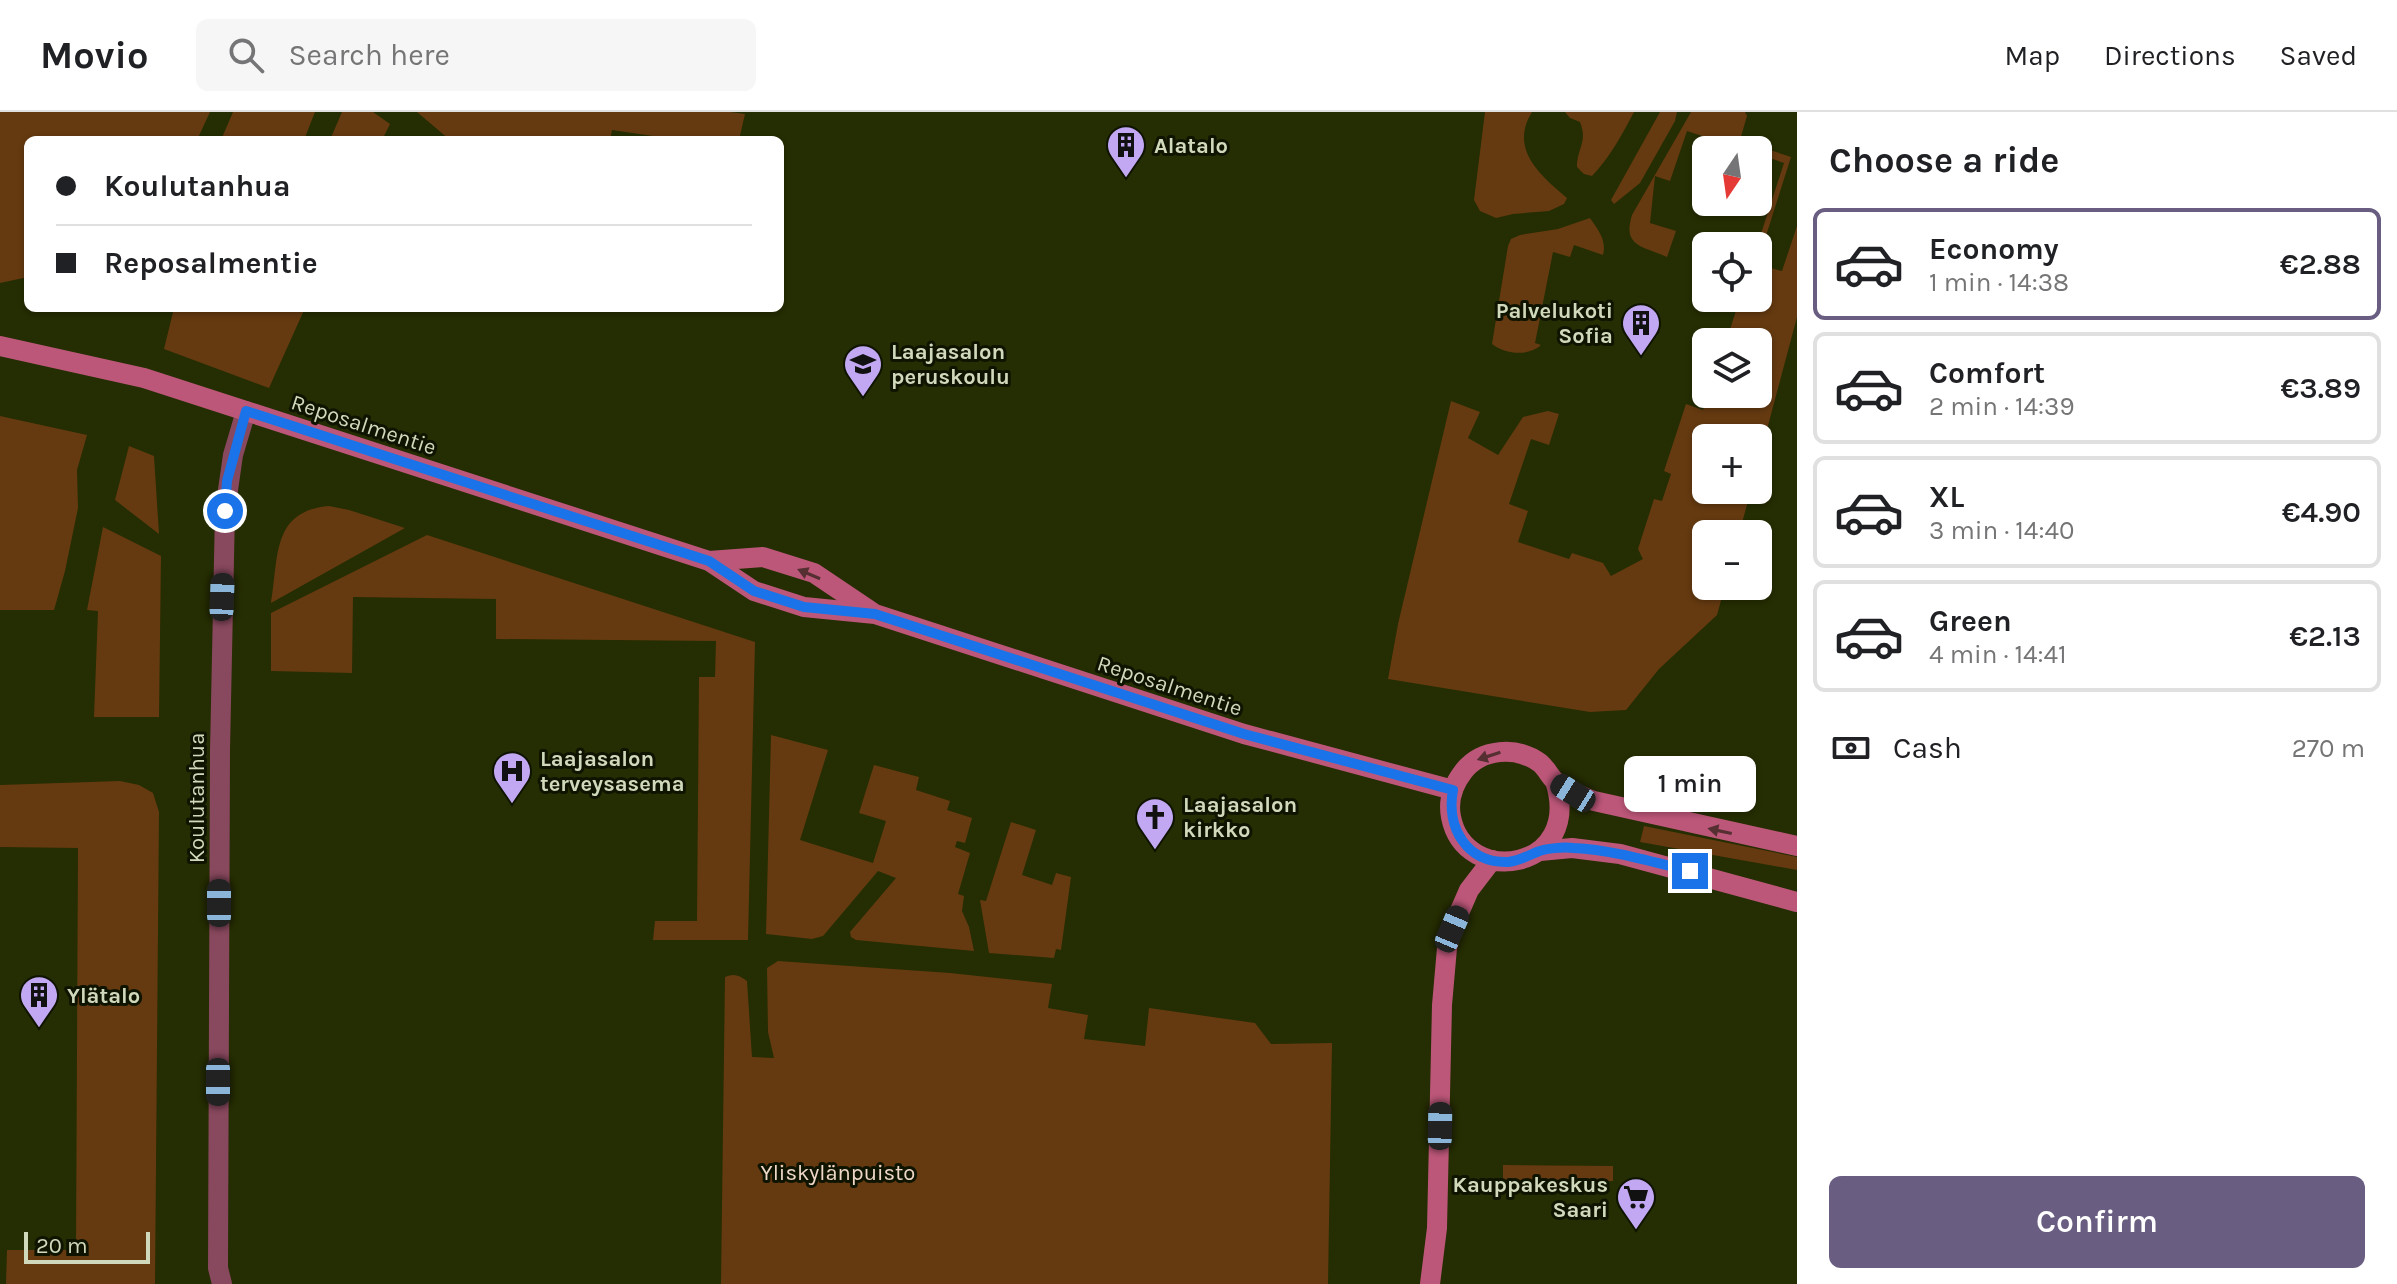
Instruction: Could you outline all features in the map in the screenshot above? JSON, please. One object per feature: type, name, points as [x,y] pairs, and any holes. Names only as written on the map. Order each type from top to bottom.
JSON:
[{"type":"street","name":"Reposalmentie","points":[[0,346],[144,378],[709,561],[754,591],[804,607],[875,614],[1244,734],[1453,790]]},
{"type":"street","name":"Koulutanhua","points":[[222,1284],[218,1268],[221,626],[227,481],[246,411]]},
{"type":"street","name":"Reposalmentie","points":[[709,561],[763,557],[814,573],[875,614]]},
{"type":"street","points":[[1797,846],[1594,801],[1573,793],[1555,781],[1539,763],[1506,751],[1489,754],[1466,767],[1453,790],[1450,806],[1457,834],[1466,846],[1492,860],[1509,862],[1540,851],[1572,848],[1620,854],[1797,902]]},
{"type":"street","points":[[1540,851],[1552,837],[1560,819],[1561,799],[1555,781]]},
{"type":"street","points":[[1430,1284],[1437,1228],[1442,1005],[1447,948],[1469,890],[1492,860]]},
{"type":"green space","points":[[0,112],[210,112],[199,136],[24,136],[24,278],[0,283]]},
{"type":"green space","points":[[233,112],[315,112],[306,136],[223,136]]},
{"type":"green space","points":[[342,112],[373,112],[390,124],[384,136],[332,136]]},
{"type":"green space","points":[[417,112],[745,114],[740,136],[653,136],[612,130],[611,136],[445,136]]},
{"type":"green space","points":[[1485,112],[1532,112],[1526,125],[1526,149],[1538,170],[1567,198],[1564,204],[1549,211],[1496,218],[1480,211],[1474,200]]},
{"type":"green space","points":[[1565,112],[1634,112],[1610,153],[1592,176],[1584,174],[1577,167],[1583,140],[1582,129],[1580,122]]},
{"type":"green space","points":[[1660,112],[1677,112],[1675,121],[1640,183],[1614,204],[1611,200]]},
{"type":"green space","points":[[1691,112],[1745,112],[1747,116],[1741,136],[1702,136],[1687,131],[1670,181],[1655,176],[1650,223],[1676,231],[1667,257],[1632,239],[1632,215]]},
{"type":"green space","points":[[1772,151],[1791,157],[1767,232],[1762,232],[1767,216],[1772,216],[1772,200],[1784,163],[1772,159]]},
{"type":"green space","points":[[1590,218],[1603,240],[1603,255],[1574,245],[1570,257],[1553,252],[1535,343],[1541,345],[1516,353],[1492,344],[1511,239],[1558,229]]},
{"type":"green space","points":[[1797,226],[1797,317],[1768,424],[1692,424],[1692,504],[1747,504],[1743,520],[1692,520],[1692,600],[1721,600],[1717,615],[1659,669],[1626,710],[1590,712],[1388,679],[1398,624],[1451,401],[1480,412],[1468,438],[1498,455],[1523,417],[1548,411],[1559,414],[1549,445],[1531,439],[1509,504],[1528,511],[1518,542],[1569,559],[1572,553],[1603,563],[1611,576],[1643,559],[1638,549],[1654,499],[1662,501],[1671,474],[1664,471],[1686,404],[1703,410],[1772,408],[1772,328],[1730,328],[1736,312],[1772,312],[1772,268],[1782,271]]},
{"type":"green space","points":[[173,312],[303,312],[269,388],[164,349]]},
{"type":"green space","points":[[0,416],[87,435],[77,470],[78,508],[54,610],[0,610]]},
{"type":"green space","points":[[129,446],[154,456],[159,534],[115,500]]},
{"type":"green space","points":[[329,506],[405,528],[271,603],[278,554],[287,527],[310,510]]},
{"type":"green space","points":[[103,527],[161,556],[159,717],[94,717],[98,611],[87,610]]},
{"type":"green space","points":[[427,535],[755,642],[748,940],[653,940],[655,921],[697,921],[699,677],[715,677],[716,641],[496,639],[496,599],[353,597],[352,673],[271,671],[271,613]]},
{"type":"green space","points":[[771,735],[828,750],[800,840],[873,863],[886,821],[859,813],[874,765],[919,777],[916,790],[950,801],[947,810],[972,818],[965,843],[957,841],[955,847],[970,853],[958,894],[964,896],[962,911],[974,951],[856,940],[851,937],[850,932],[896,878],[878,871],[823,936],[812,939],[766,934]]},
{"type":"green space","points":[[120,781],[139,785],[153,793],[159,812],[155,1284],[6,1284],[7,1250],[76,1250],[78,848],[0,847],[0,785]]},
{"type":"green space","points":[[1011,822],[1036,830],[1022,875],[1052,885],[1056,873],[1071,877],[1061,950],[1056,949],[1054,958],[989,953],[980,900],[986,901]]},
{"type":"green space","points":[[1644,826],[1797,857],[1797,870],[1640,842]]},
{"type":"green space","name":"Yliskylänpuisto","points":[[778,961],[950,973],[1052,984],[1048,1008],[1088,1015],[1084,1039],[1145,1046],[1149,1008],[1255,1023],[1271,1044],[1332,1043],[1328,1284],[721,1284],[725,977],[736,975],[747,981],[752,1057],[774,1058],[768,1032],[767,968]]},
{"type":"green space","points":[[1503,1165],[1613,1166],[1613,1181],[1503,1180]]},
{"type":"place","name":"Alatalo","points":[[1126,179]]},
{"type":"place","name":"Palvelukoti Sofia","points":[[1641,357]]},
{"type":"place","name":"Laajasalon peruskoulu","points":[[863,398]]},
{"type":"place","name":"Laajasalon terveysasema","points":[[512,805]]},
{"type":"place","name":"Laajasalon kirkko","points":[[1155,851]]},
{"type":"place","name":"Ylätalo","points":[[39,1029]]},
{"type":"place","name":"Kauppakeskus Saari","points":[[1636,1231]]},
{"type":"route","points":[[225,511],[227,481],[246,411],[709,561],[754,591],[804,607],[875,614],[1244,734],[1453,790],[1450,806],[1457,834],[1478,855],[1492,860],[1509,862],[1540,851],[1572,848],[1620,854],[1690,871]]}]
